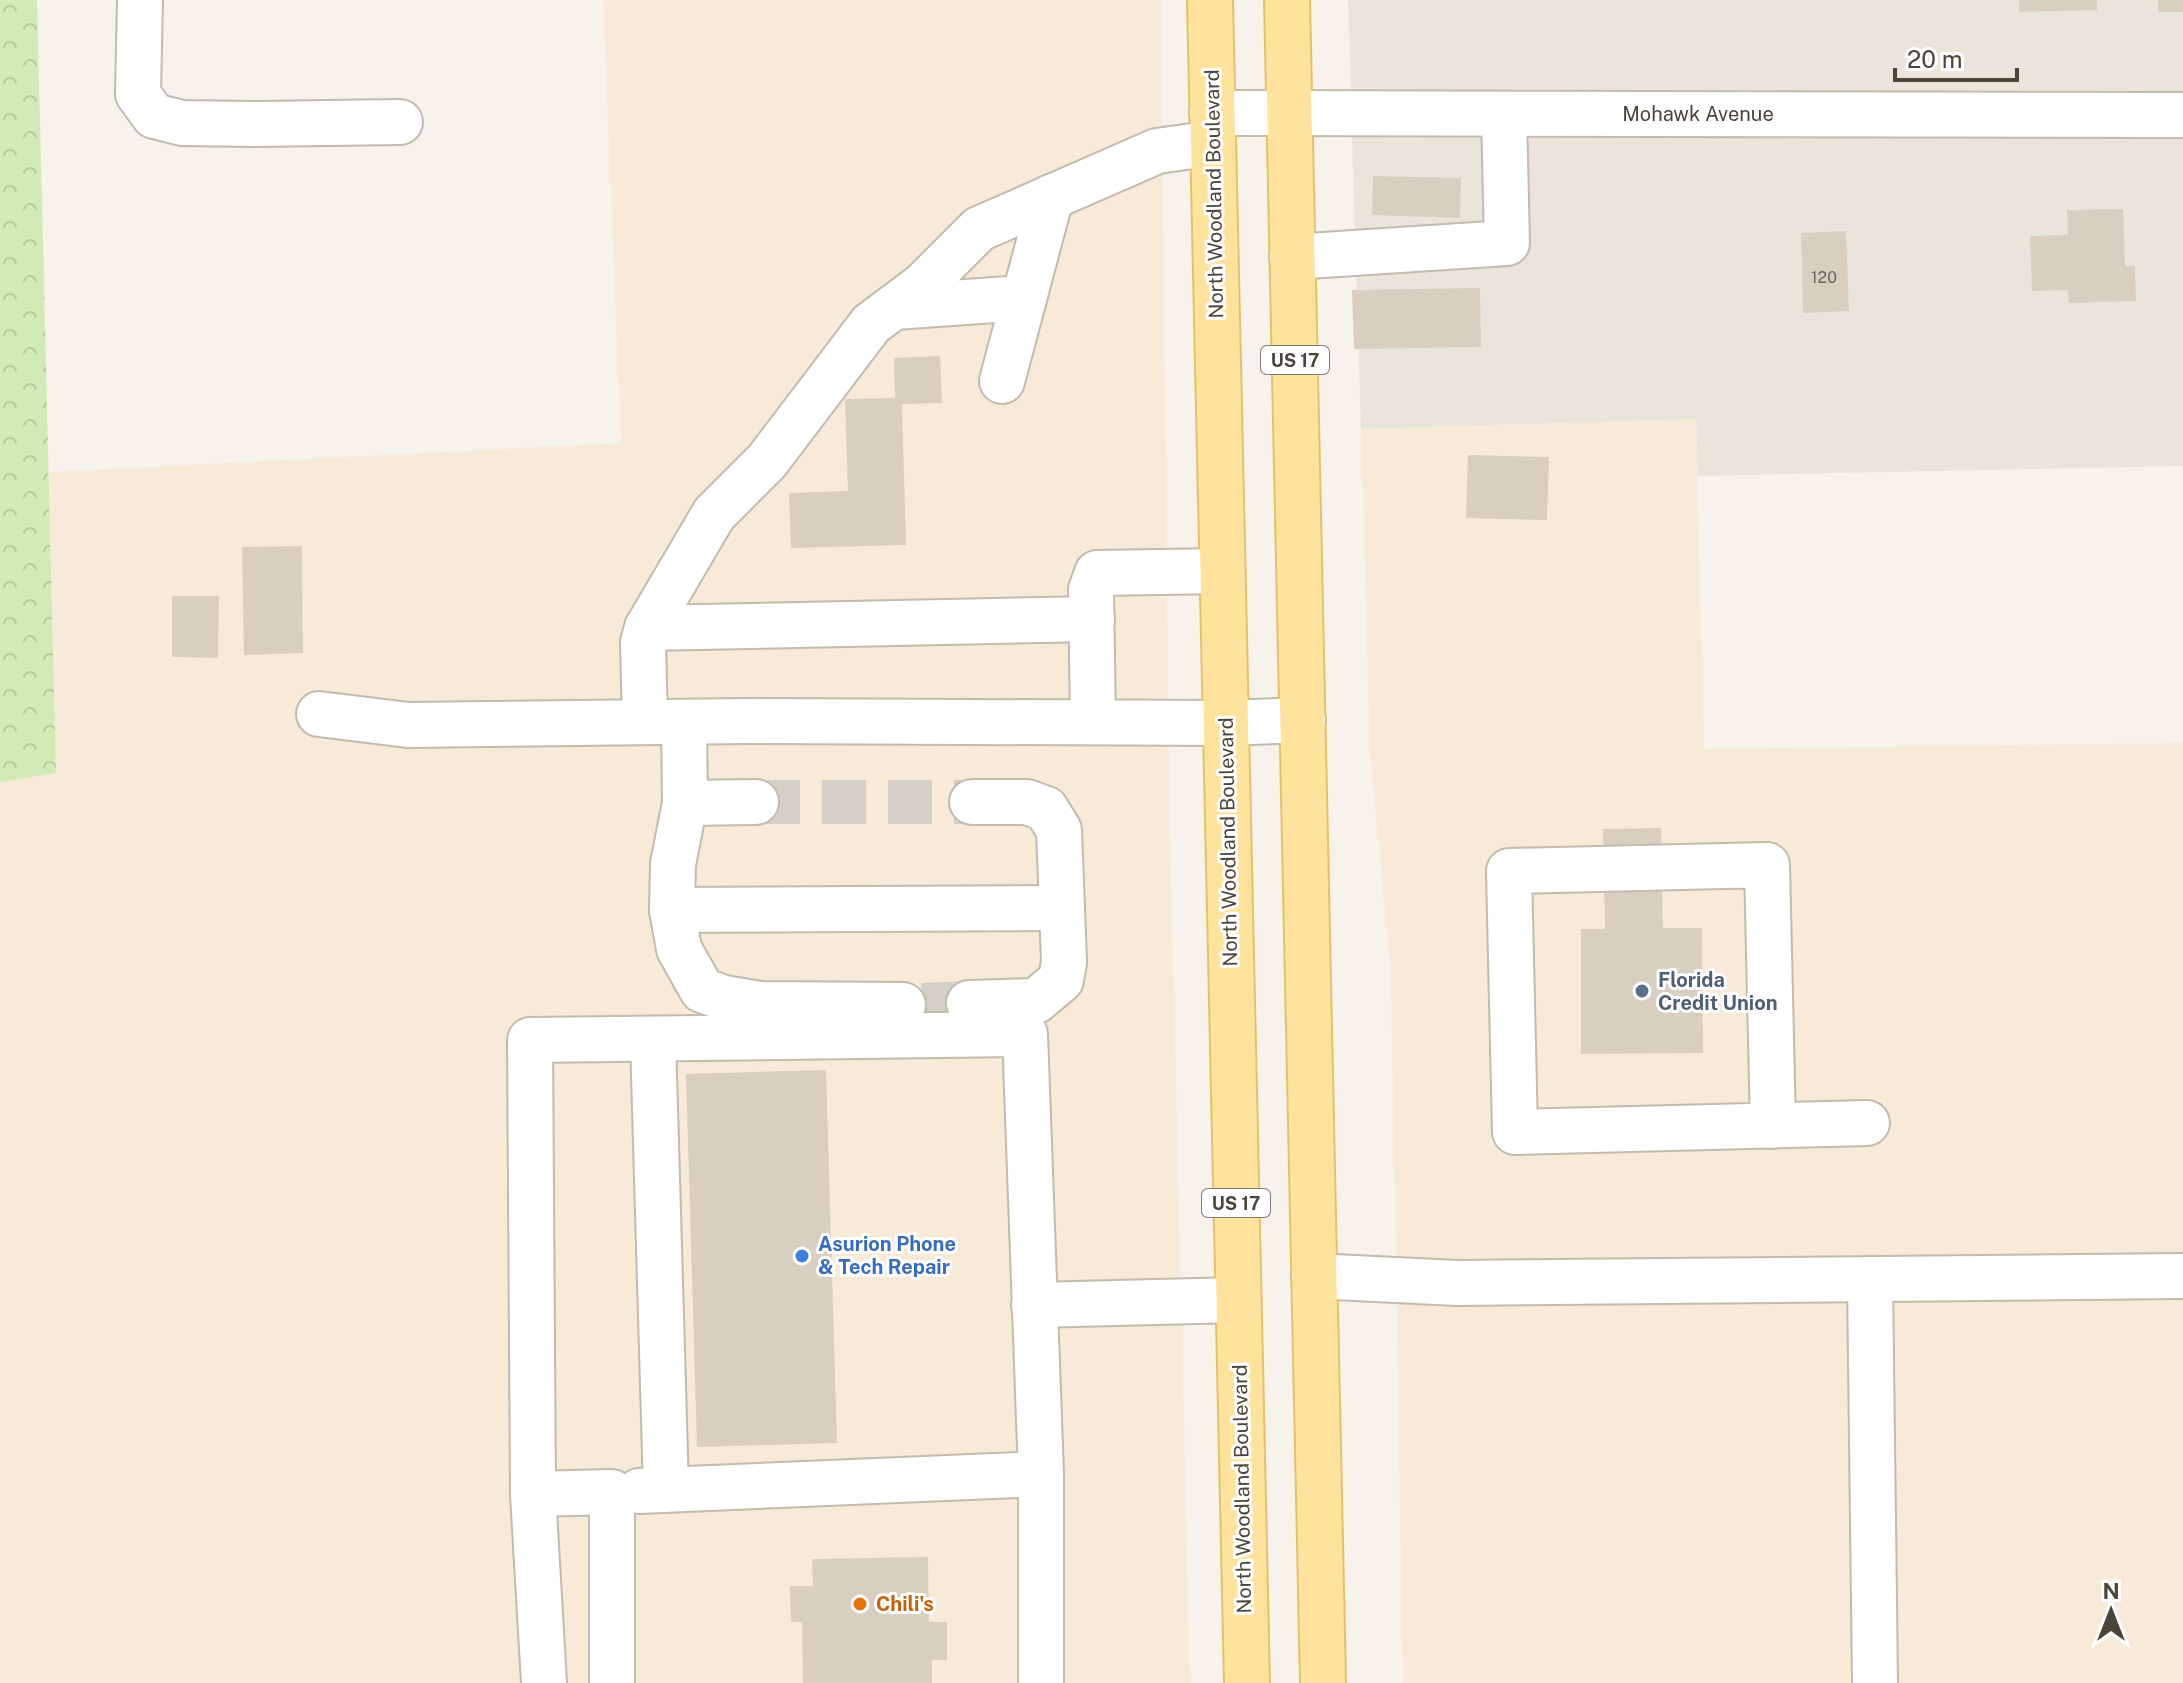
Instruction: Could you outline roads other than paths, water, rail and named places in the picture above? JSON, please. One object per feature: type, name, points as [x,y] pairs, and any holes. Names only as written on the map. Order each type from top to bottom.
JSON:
[{"type":"main road","name":"North Woodland Boulevard","points":[[1210,0],[1247,1683]]},
{"type":"main road","name":"US 17","points":[[1287,0],[1323,1683]]},
{"type":"street","points":[[140,0],[138,94],[154,116],[182,123],[400,122]]},
{"type":"street","name":"Mohawk Avenue","points":[[647,628],[714,514],[767,461],[871,324],[923,285],[979,229],[1213,128],[1289,113],[2183,115]]},
{"type":"street","points":[[1292,257],[1507,243],[1504,114]]},
{"type":"street","points":[[1002,381],[1051,197]]},
{"type":"street","points":[[894,307],[1024,298]]},
{"type":"street","points":[[1093,722],[1091,590],[1097,573],[1222,571]]},
{"type":"street","points":[[922,1005],[761,1004],[724,998],[702,990],[679,949],[672,910],[673,864],[685,803],[643,642],[647,628],[1092,619]]},
{"type":"street","points":[[319,714],[408,725],[1225,723],[1303,720]]},
{"type":"street","points":[[685,803],[756,802]]},
{"type":"street","points":[[969,1003],[1036,1001],[1061,980],[1064,962],[1059,830],[1046,809],[1027,802],[972,802]]},
{"type":"street","points":[[1773,1126],[1767,865],[1509,871],[1515,1132],[1773,1126],[1867,1123]]},
{"type":"street","points":[[672,910],[1062,908]]},
{"type":"street","points":[[544,1683],[533,1494],[530,1040],[1025,1034],[1041,1474],[1041,1683]]},
{"type":"street","points":[[653,1039],[666,1489]]},
{"type":"street","points":[[1314,1276],[1457,1283],[2183,1276]]},
{"type":"street","points":[[1870,1279],[1875,1683]]},
{"type":"street","points":[[1034,1305],[1238,1300]]},
{"type":"street","points":[[533,1494],[1041,1474]]},
{"type":"street","points":[[612,1492],[612,1683]]},
{"type":"tunnel","points":[[756,802],[972,802]]},
{"type":"tunnel","points":[[922,1005],[969,1003]]},
{"type":"place","name":"Florida Credit Union","points":[[1642,991]]},
{"type":"place","name":"Asurion Phone & Tech Repair","points":[[802,1256]]},
{"type":"place","name":"Chili's","points":[[860,1604]]}]
